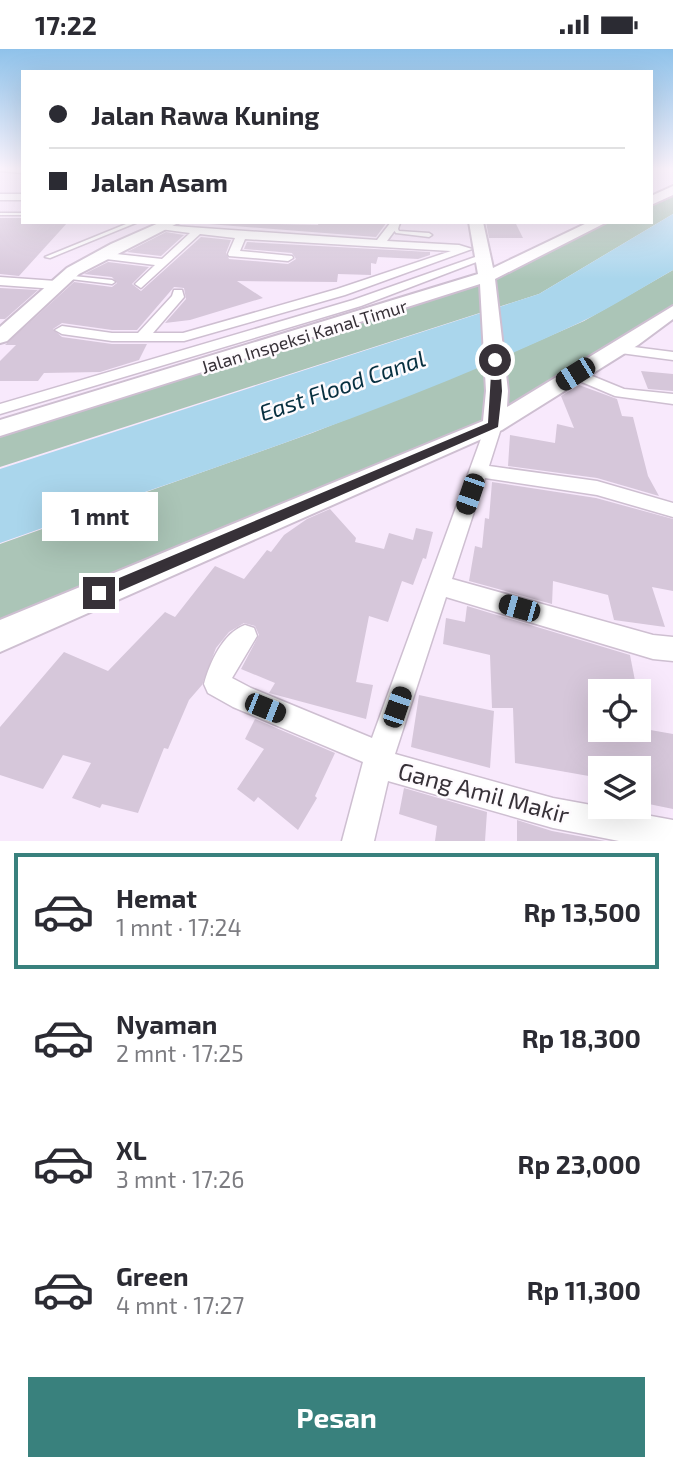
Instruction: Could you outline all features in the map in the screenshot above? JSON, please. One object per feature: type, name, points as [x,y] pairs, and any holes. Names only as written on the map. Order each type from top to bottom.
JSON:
[{"type":"street","points":[[387,245],[396,224]]},
{"type":"street","points":[[358,841],[379,759],[494,425],[497,391],[476,224]]},
{"type":"street","name":"Jalan Inspeksi Kanal Timur","points":[[0,428],[351,322],[481,265],[594,224]]},
{"type":"street","points":[[0,337],[60,281],[98,255],[168,225],[198,231],[387,245],[481,265]]},
{"type":"street","points":[[141,284],[198,231]]},
{"type":"street","points":[[242,235],[233,254],[288,258]]},
{"type":"street","points":[[98,255],[163,262]]},
{"type":"street","points":[[62,330],[112,337],[184,337],[352,284],[481,265]]},
{"type":"street","points":[[0,409],[481,265]]},
{"type":"street","points":[[0,281],[60,281]]},
{"type":"street","points":[[141,338],[178,297],[178,293]]},
{"type":"street","points":[[0,636],[494,425],[618,349],[673,311]]},
{"type":"street","points":[[184,337],[191,352]]},
{"type":"street","points":[[618,349],[673,356]]},
{"type":"street","points":[[575,374],[621,393],[673,399]]},
{"type":"street","points":[[478,471],[597,488],[673,510]]},
{"type":"street","points":[[439,585],[653,647],[673,649]]},
{"type":"street","name":"Gang Amil Makir","points":[[245,636],[222,666],[217,684],[242,698],[379,759],[553,813],[673,836]]},
{"type":"lane","points":[[0,214],[21,214]]},
{"type":"lane","points":[[48,257],[131,224]]},
{"type":"lane","points":[[396,224],[395,229],[398,232],[429,235]]},
{"type":"lane","points":[[60,281],[112,282]]},
{"type":"green space","points":[[653,205],[673,205],[673,214],[539,294],[0,467],[0,427],[441,292],[595,224],[653,224]]},
{"type":"green space","points":[[673,270],[673,311],[494,425],[0,636],[0,544],[312,433],[495,360],[584,321]]},
{"type":"water","name":"East Flood Canal","points":[[673,214],[673,270],[581,322],[366,413],[0,543],[0,469],[539,294]]},
{"type":"building","points":[[0,218],[21,218],[21,224],[66,224],[19,276],[0,274]]},
{"type":"building","points":[[209,224],[386,224],[376,237]]},
{"type":"building","points":[[486,224],[516,224],[523,238],[489,238]]},
{"type":"building","points":[[166,232],[184,235],[161,256],[127,252]]},
{"type":"building","points":[[201,237],[231,240],[226,253],[229,259],[288,264],[296,259],[292,253],[244,249],[247,242],[430,252],[430,255],[418,259],[378,257],[376,264],[371,263],[371,275],[338,274],[337,282],[237,281],[263,298],[190,320],[165,323],[186,299],[184,288],[174,287],[137,330],[112,330],[62,323],[53,329],[62,337],[112,344],[147,344],[139,360],[100,372],[44,373],[38,381],[0,381],[0,361],[16,345],[5,345],[74,282],[112,287],[117,283],[112,277],[84,274],[108,262],[149,267],[132,284],[141,291]]},
{"type":"building","points":[[0,288],[38,290],[5,319],[0,319]]},
{"type":"building","points":[[641,371],[673,374],[673,391],[648,389]]},
{"type":"building","points":[[579,385],[617,399],[622,416],[633,417],[648,476],[659,496],[597,478],[508,466],[510,435],[555,443],[557,424],[574,428],[561,396]]},
{"type":"building","points":[[492,482],[596,498],[673,519],[673,591],[652,587],[665,627],[614,620],[608,595],[553,581],[552,604],[469,581],[475,546],[482,548],[485,518],[489,519]]},
{"type":"building","points":[[330,509],[356,538],[355,542],[384,549],[389,533],[413,540],[416,528],[433,532],[426,559],[423,558],[413,585],[402,581],[388,622],[369,616],[356,682],[373,685],[366,719],[269,693],[275,683],[241,669],[259,635],[255,626],[244,623],[229,632],[216,648],[202,685],[189,700],[168,749],[164,748],[138,813],[102,804],[100,808],[72,798],[91,763],[63,755],[43,789],[0,775],[0,727],[64,652],[108,671],[165,612],[175,617],[215,566],[244,579],[267,550],[271,552],[284,535],[307,519]]},
{"type":"building","points":[[467,606],[630,655],[635,679],[588,679],[588,742],[651,742],[651,730],[673,734],[673,809],[651,804],[651,756],[588,756],[588,776],[515,763],[513,708],[492,708],[490,655],[443,644],[446,618],[465,622]]},
{"type":"building","points":[[419,695],[494,711],[490,768],[411,747]]},
{"type":"building","points":[[255,719],[335,753],[315,796],[317,798],[298,830],[258,797],[254,802],[237,789],[264,749],[245,739]]},
{"type":"building","points":[[404,788],[487,812],[485,841],[435,841],[437,826],[399,814]]},
{"type":"building","points":[[517,820],[552,831],[605,841],[517,841]]},
{"type":"route","points":[[99,593],[494,425],[497,391],[495,360]]}]
